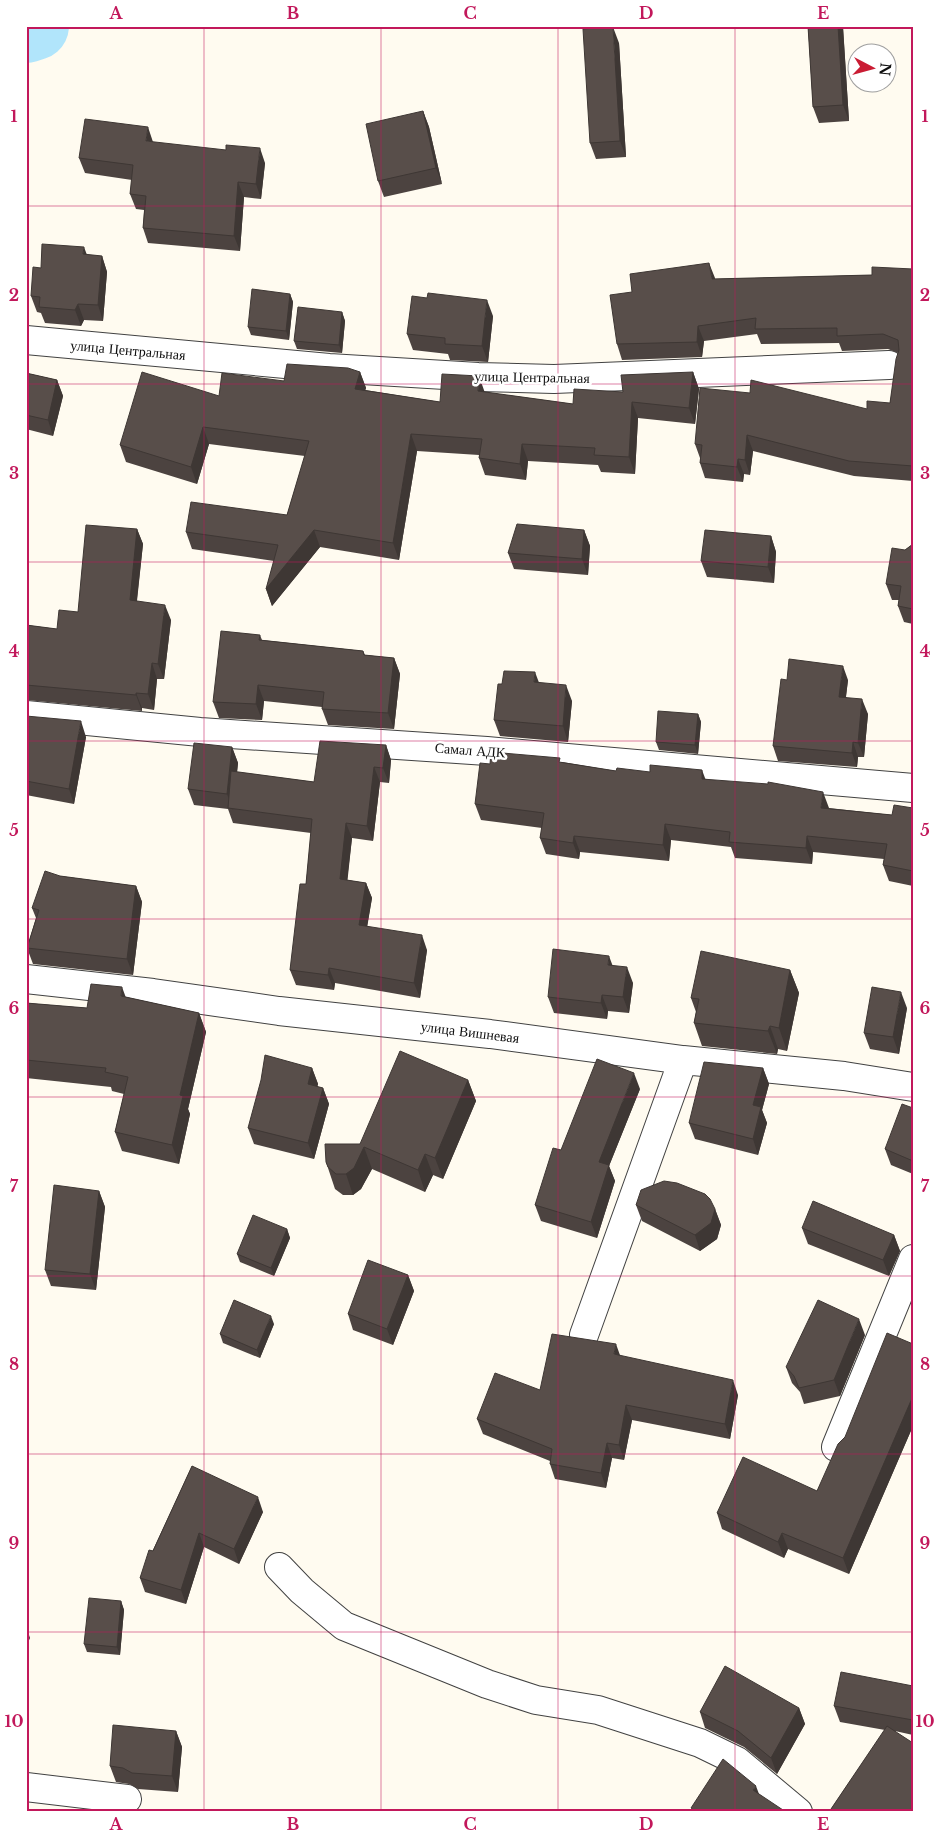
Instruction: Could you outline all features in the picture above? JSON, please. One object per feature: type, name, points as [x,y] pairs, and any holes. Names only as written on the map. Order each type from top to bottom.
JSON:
[{"type":"street","name":"улица Центральная","points":[[26,340],[329,368],[544,379],[890,365]]},
{"type":"street","name":"Самал АДК","points":[[26,715],[200,732],[506,753],[913,788]]},
{"type":"street","name":"улица Вишневая","points":[[26,979],[279,1011],[490,1034],[683,1060],[844,1076],[913,1087]]},
{"type":"street","points":[[584,1334],[683,1060]]},
{"type":"street","points":[[836,1447],[913,1259]]},
{"type":"street","points":[[279,1567],[302,1591],[344,1626],[487,1684],[536,1700],[598,1710],[700,1743],[736,1761],[798,1812]]},
{"type":"street","points":[[26,1787],[127,1799]]},
{"type":"building","points":[[808,26],[838,26],[843,105],[813,107]]},
{"type":"building","points":[[613,27],[620,141],[590,143],[583,29]]},
{"type":"building","points":[[423,111],[436,168],[378,181],[366,124]]},
{"type":"building","points":[[85,119],[148,127],[146,141],[226,150],[226,145],[260,148],[256,184],[238,182],[234,236],[143,228],[146,196],[130,194],[133,165],[79,158]]},
{"type":"building","points":[[42,244],[84,247],[83,254],[102,256],[98,305],[78,304],[75,310],[39,307],[40,297],[31,296],[33,267],[41,268]]},
{"type":"building","points":[[709,263],[712,279],[872,275],[872,267],[913,269],[913,466],[849,461],[747,435],[745,460],[738,459],[737,467],[700,463],[702,445],[695,444],[700,388],[750,393],[751,380],[867,409],[867,401],[890,403],[899,350],[898,340],[883,334],[837,336],[837,328],[755,329],[756,318],[698,326],[697,342],[617,344],[610,295],[632,292],[630,274]]},
{"type":"building","points":[[252,289],[290,294],[286,331],[248,327]]},
{"type":"building","points":[[428,293],[487,300],[482,346],[445,344],[445,338],[407,334],[412,296],[427,298]]},
{"type":"building","points":[[298,307],[342,312],[339,345],[294,341]]},
{"type":"building","points":[[287,364],[348,368],[360,372],[355,389],[440,402],[442,374],[479,376],[478,391],[573,404],[574,389],[623,392],[621,375],[693,372],[689,408],[632,402],[629,457],[594,455],[595,448],[522,444],[520,464],[479,458],[482,439],[411,434],[393,543],[314,530],[266,589],[278,545],[186,532],[191,502],[287,515],[309,441],[203,427],[191,467],[120,445],[142,372],[219,396],[222,373],[284,381]]},
{"type":"building","points":[[26,373],[57,380],[48,420],[26,415]]},
{"type":"building","points":[[517,524],[584,530],[582,559],[508,553]]},
{"type":"building","points":[[86,525],[137,529],[130,600],[165,605],[158,664],[152,663],[148,694],[136,693],[136,695],[26,685],[26,625],[57,629],[59,610],[78,612]]},
{"type":"building","points":[[705,530],[771,536],[768,567],[701,561]]},
{"type":"building","points":[[913,544],[913,609],[898,606],[901,586],[886,584],[892,548],[905,550]]},
{"type":"building","points":[[221,631],[260,635],[259,640],[363,651],[364,655],[394,658],[388,713],[322,709],[324,692],[258,685],[256,704],[213,702]]},
{"type":"building","points":[[789,659],[843,666],[839,697],[862,699],[858,743],[853,742],[852,753],[773,746],[781,679],[787,680]]},
{"type":"building","points":[[504,671],[535,672],[534,682],[566,685],[563,726],[494,720],[498,684],[502,684]]},
{"type":"building","points":[[658,711],[698,714],[695,745],[656,742]]},
{"type":"building","points":[[26,716],[81,721],[69,789],[26,781]]},
{"type":"building","points":[[320,741],[386,745],[383,768],[374,767],[367,826],[346,823],[340,879],[366,883],[359,925],[422,935],[414,983],[329,968],[328,975],[290,970],[300,884],[306,884],[312,819],[228,808],[231,771],[314,782]]},
{"type":"building","points":[[194,743],[232,747],[227,794],[188,789]]},
{"type":"building","points":[[491,752],[560,758],[559,762],[616,771],[617,768],[650,772],[650,765],[702,770],[702,779],[768,784],[768,782],[823,792],[821,808],[892,815],[894,805],[913,808],[913,871],[883,865],[887,844],[807,836],[806,848],[729,842],[730,832],[665,824],[663,845],[574,836],[573,843],[540,838],[544,813],[475,804],[480,763],[490,764]]},
{"type":"building","points":[[45,871],[60,876],[136,886],[127,959],[27,948],[39,910],[32,908]]},
{"type":"building","points":[[553,949],[609,956],[608,965],[627,967],[623,997],[602,995],[601,1003],[548,997]]},
{"type":"building","points":[[701,951],[790,970],[779,1028],[770,1026],[768,1031],[694,1023],[699,999],[691,998]]},
{"type":"building","points":[[91,984],[122,987],[121,996],[199,1013],[180,1095],[183,1096],[172,1145],[115,1132],[128,1077],[105,1072],[106,1068],[26,1060],[26,1003],[87,1008]]},
{"type":"building","points":[[872,987],[901,992],[893,1037],[864,1033]]},
{"type":"building","points":[[400,1051],[468,1080],[435,1158],[425,1154],[418,1170],[364,1147],[354,1168],[346,1174],[336,1174],[328,1167],[326,1162],[325,1144],[360,1144]]},
{"type":"building","points":[[265,1055],[312,1068],[308,1084],[323,1088],[308,1143],[248,1128],[261,1080]]},
{"type":"building","points":[[597,1059],[634,1073],[599,1162],[609,1165],[591,1222],[535,1205],[553,1148],[561,1150]]},
{"type":"building","points":[[704,1062],[763,1068],[753,1105],[761,1107],[753,1139],[689,1123]]},
{"type":"building","points":[[902,1104],[913,1108],[913,1161],[885,1149]]},
{"type":"building","points":[[664,1181],[677,1183],[705,1194],[715,1209],[711,1223],[695,1235],[636,1205],[641,1190]]},
{"type":"building","points":[[54,1185],[99,1191],[90,1274],[45,1270]]},
{"type":"building","points":[[813,1201],[894,1235],[883,1260],[802,1228]]},
{"type":"building","points":[[253,1215],[287,1229],[271,1268],[237,1254]]},
{"type":"building","points":[[368,1260],[408,1275],[387,1329],[348,1314]]},
{"type":"building","points":[[234,1300],[271,1316],[257,1350],[220,1334]]},
{"type":"building","points":[[818,1300],[859,1319],[834,1380],[799,1388],[794,1376],[786,1367]]},
{"type":"building","points":[[887,1333],[913,1344],[913,1396],[843,1558],[782,1533],[778,1542],[717,1513],[743,1457],[817,1491],[838,1444],[845,1437]]},
{"type":"building","points":[[552,1334],[616,1344],[614,1354],[733,1380],[725,1424],[626,1405],[619,1445],[607,1443],[601,1473],[550,1464],[552,1449],[477,1419],[495,1373],[540,1390]]},
{"type":"building","points":[[192,1466],[258,1497],[234,1549],[199,1533],[181,1590],[140,1578],[149,1550],[153,1551]]},
{"type":"building","points":[[89,1598],[121,1601],[117,1647],[84,1644]]},
{"type":"building","points":[[725,1666],[799,1708],[771,1758],[738,1731],[700,1712]]},
{"type":"building","points":[[841,1672],[913,1686],[913,1720],[834,1706]]},
{"type":"building","points":[[113,1725],[176,1731],[172,1776],[132,1773],[123,1768],[110,1766]]},
{"type":"building","points":[[887,1726],[913,1743],[913,1812],[834,1812],[831,1809]]},
{"type":"building","points":[[723,1759],[756,1786],[753,1790],[786,1812],[697,1812],[691,1808]]},
{"type":"waterway","points":[[26,29],[35,26]]}]
